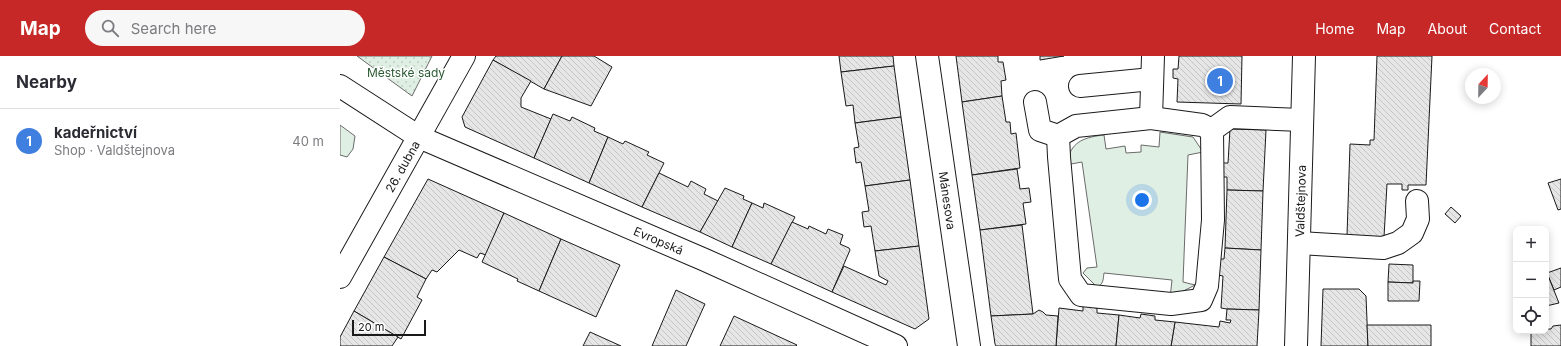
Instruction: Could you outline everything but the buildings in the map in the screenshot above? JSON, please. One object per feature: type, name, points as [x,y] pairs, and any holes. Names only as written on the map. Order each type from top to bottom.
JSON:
[{"type":"street","name":"26. dubna","points":[[340,277],[464,56]]},
{"type":"street","name":"Mánesova","points":[[927,56],[969,346]]},
{"type":"street","points":[[1152,118],[1153,56]]},
{"type":"street","name":"Valdštejnova","points":[[1296,346],[1304,56]]},
{"type":"street","points":[[1080,86],[1152,79]]},
{"type":"street","name":"Evropská","points":[[340,86],[419,137],[705,260],[896,346]]},
{"type":"street","points":[[1035,102],[1040,130],[1058,136],[1076,126],[1152,118],[1202,125],[1212,130]]},
{"type":"street","points":[[1212,130],[1230,117],[1302,120]]},
{"type":"street","points":[[1058,136],[1070,279],[1081,295],[1171,304],[1201,300],[1207,286],[1212,220],[1212,130]]},
{"type":"street","points":[[1299,243],[1383,248],[1398,243],[1412,234],[1418,219],[1417,201]]},
{"type":"green space","name":"Městské sady","points":[[357,56],[432,56],[412,96]]},
{"type":"green space","points":[[340,125],[355,136],[353,149],[347,157],[340,155]]},
{"type":"green space","points":[[1160,132],[1193,137],[1203,152],[1188,155],[1183,282],[1195,285],[1170,298],[1172,280],[1104,273],[1102,283],[1097,287],[1083,273],[1087,268],[1097,267],[1082,162],[1071,164],[1068,159],[1070,153],[1076,144],[1081,141],[1091,137],[1104,135],[1106,149],[1125,146],[1126,153],[1141,152],[1141,145],[1159,147]]},
{"type":"place","name":"kadeřnictví","points":[[1220,81]]}]
